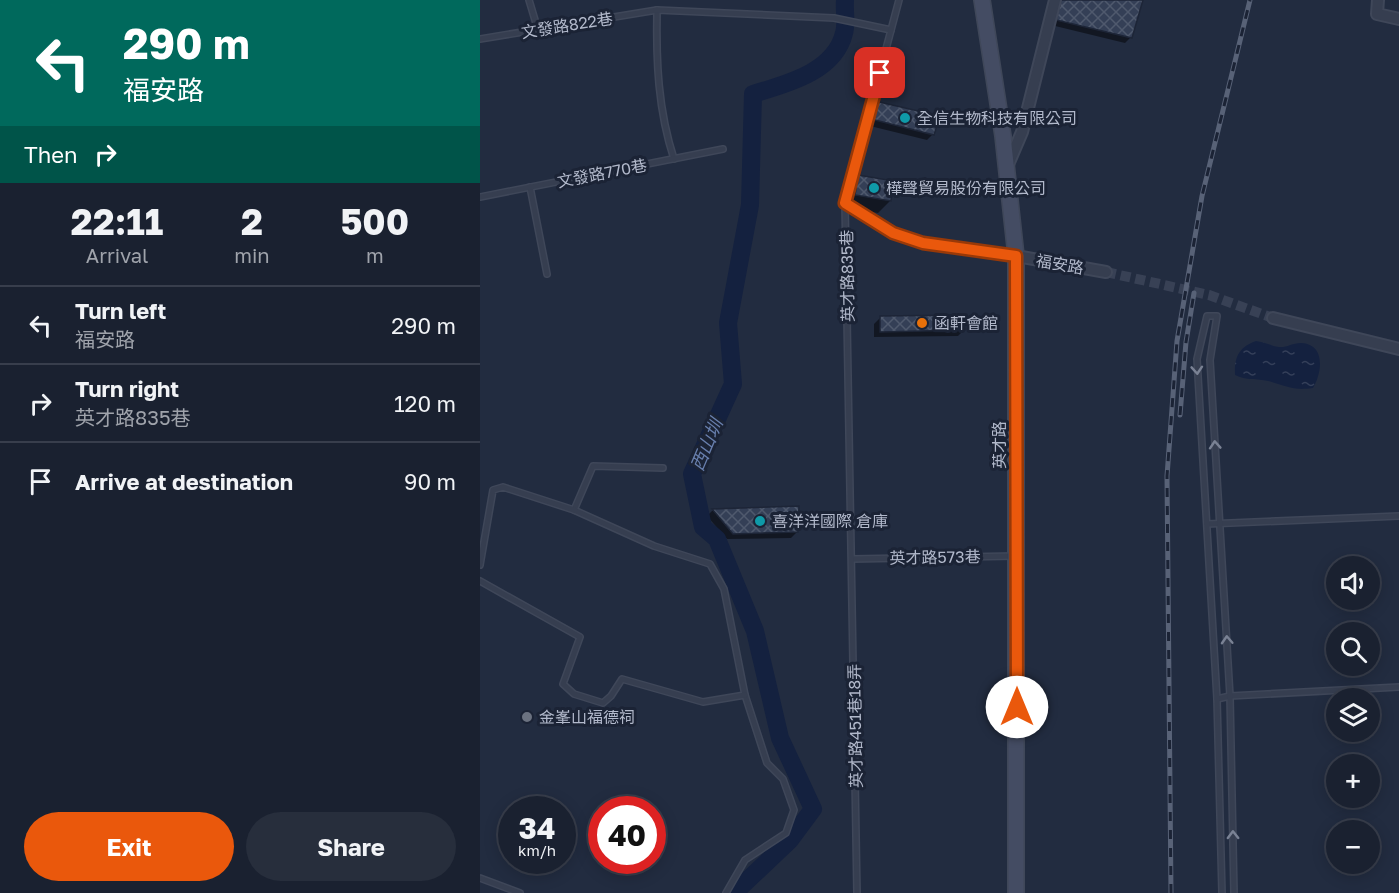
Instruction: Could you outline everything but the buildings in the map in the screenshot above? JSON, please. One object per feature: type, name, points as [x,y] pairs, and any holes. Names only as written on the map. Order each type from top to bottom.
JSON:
[{"type":"street","name":"英才路","points":[[982,0],[1016,256],[1018,555],[1016,893]]},
{"type":"street","points":[[1006,170],[1022,132],[1055,0]]},
{"type":"street","points":[[1378,0],[1377,14],[1399,19]]},
{"type":"street","name":"福安路","points":[[1016,256],[1106,272]]},
{"type":"street","points":[[1273,318],[1381,347],[1399,349]]},
{"type":"lane","points":[[529,0],[538,30]]},
{"type":"lane","name":"英才路835巷","points":[[852,559],[845,203],[899,0]]},
{"type":"lane","points":[[657,10],[656,66],[665,131],[674,159]]},
{"type":"lane","name":"文發路822巷","points":[[480,39],[657,10],[834,18],[891,30]]},
{"type":"lane","name":"文發路770巷","points":[[480,197],[723,149]]},
{"type":"lane","points":[[530,188],[547,274]]},
{"type":"lane","name":"福安路","points":[[845,203],[893,233],[923,243],[1016,256]]},
{"type":"lane","points":[[1222,893],[1217,699],[1197,358],[1207,316],[1217,316],[1210,360],[1230,696],[1234,893]]},
{"type":"lane","points":[[574,510],[593,466],[663,468]]},
{"type":"lane","points":[[480,565],[493,490],[503,487],[574,510],[654,546],[710,564],[724,589],[745,694],[767,763],[783,779],[794,810],[786,833],[745,860],[726,893]]},
{"type":"lane","points":[[1207,524],[1399,516]]},
{"type":"lane","name":"英才路573巷","points":[[852,559],[1018,555]]},
{"type":"lane","name":"英才路451巷18弄","points":[[852,559],[857,893]]},
{"type":"lane","points":[[480,581],[580,637],[563,684],[574,694],[603,703],[611,696],[622,679],[703,702],[745,694]]},
{"type":"lane","points":[[1217,699],[1230,696],[1399,687]]},
{"type":"lane","points":[[480,878],[520,893]]},
{"type":"water","points":[[1256,341],[1279,347],[1302,343],[1315,349],[1320,368],[1313,388],[1295,388],[1235,375],[1235,363],[1239,354],[1245,346]]},
{"type":"waterway","name":"西山圳","points":[[734,893],[790,840],[813,809],[780,738],[755,631],[717,539],[703,527],[692,474],[733,384],[728,323],[750,205],[753,94],[794,81],[820,67],[831,58],[844,33],[845,0]]},
{"type":"tunnel","points":[[1106,272],[1209,295],[1273,318]]},
{"type":"railway","points":[[1171,893],[1167,476],[1177,341],[1202,196],[1250,0]]},
{"type":"railway","points":[[1180,415],[1186,342],[1194,293]]},
{"type":"place","name":"全信生物科技有限公司","points":[[905,118]]},
{"type":"place","name":"樺聲貿易股份有限公司","points":[[874,188]]},
{"type":"place","name":"函軒會館","points":[[922,323]]},
{"type":"place","name":"喜洋洋國際 倉庫","points":[[760,521]]},
{"type":"place","name":"金峯山福德祠","points":[[527,717]]},
{"type":"route","points":[[880,73],[845,203],[893,233],[923,243],[1016,256],[1017,707]]}]
